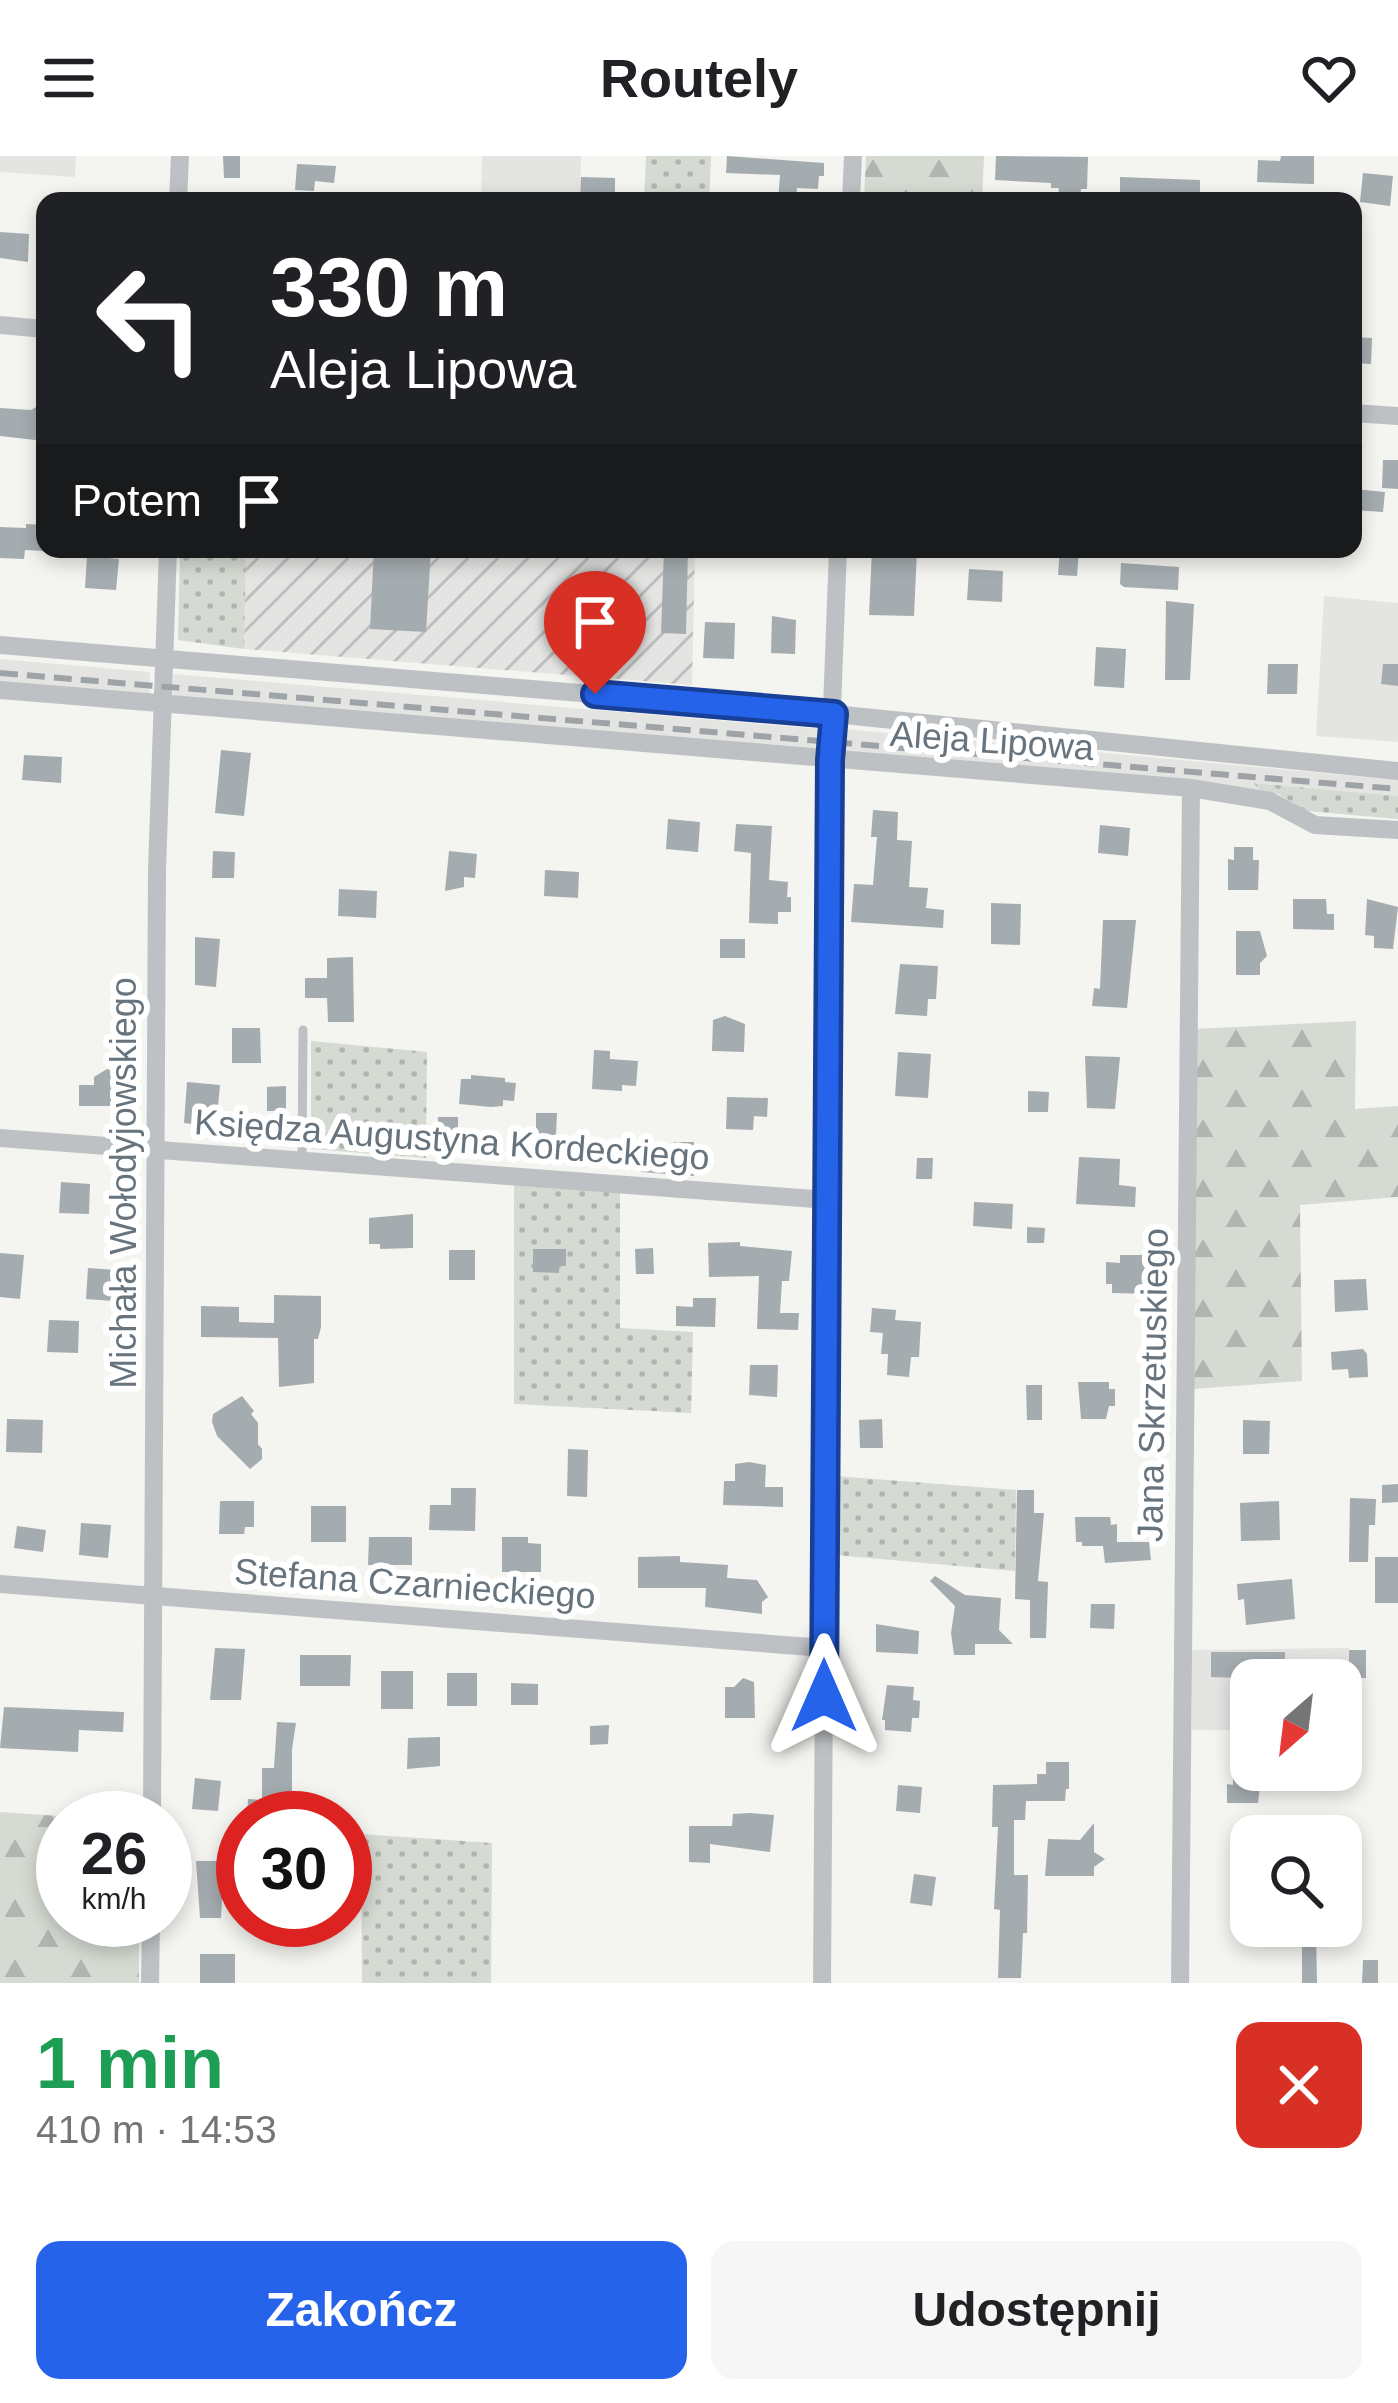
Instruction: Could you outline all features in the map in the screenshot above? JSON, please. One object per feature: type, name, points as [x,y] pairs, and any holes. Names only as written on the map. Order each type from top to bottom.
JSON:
[{"type":"street","points":[[178,192],[180,156]]},
{"type":"street","points":[[851,192],[853,156]]},
{"type":"street","points":[[0,325],[36,327]]},
{"type":"street","points":[[1362,413],[1398,416]]},
{"type":"street","name":"Michała Wołodyjowskiego","points":[[152,1791],[156,1150],[168,558]]},
{"type":"street","points":[[822,1983],[830,760],[838,558]]},
{"type":"street","name":"Aleja Lipowa","points":[[0,646],[834,714],[1398,771]]},
{"type":"street","name":"Aleja Lipowa","points":[[0,690],[1191,788],[1270,801],[1315,825],[1398,830]]},
{"type":"street","name":"Jana Skrzetuskiego","points":[[1180,1983],[1191,788]]},
{"type":"street","name":"Księdza Augustyna Kordeckiego","points":[[0,1138],[828,1200]]},
{"type":"street","name":"Stefana Czarnieckiego","points":[[0,1584],[824,1648]]},
{"type":"street","points":[[150,1983],[151,1947]]},
{"type":"lane","points":[[302,1160],[303,1030]]},
{"type":"shaded area","points":[[0,156],[76,156],[75,177],[0,172]]},
{"type":"shaded area","points":[[482,156],[581,156],[580,192],[481,192]]},
{"type":"shaded area","points":[[246,558],[695,558],[692,685],[244,649]]},
{"type":"shaded area","points":[[1324,596],[1398,603],[1398,742],[1316,736]]},
{"type":"shaded area","points":[[0,659],[150,672],[149,699],[0,685]]},
{"type":"shaded area","points":[[174,674],[821,729],[819,753],[172,701]]},
{"type":"shaded area","points":[[845,729],[1398,780],[1398,796],[1255,783],[1258,790],[1158,776],[844,751]]},
{"type":"shaded area","points":[[1349,1648],[1349,1659],[1230,1659],[1230,1730],[1192,1730],[1192,1650]]},
{"type":"green space","points":[[646,156],[711,156],[709,192],[644,192]]},
{"type":"green space","points":[[866,156],[984,156],[982,192],[864,192]]},
{"type":"green space","points":[[180,558],[246,558],[244,649],[178,640]]},
{"type":"green space","points":[[1254,783],[1398,796],[1398,819],[1306,811],[1278,794],[1259,790]]},
{"type":"green space","points":[[1356,1021],[1355,1109],[1398,1106],[1398,1197],[1300,1205],[1302,1381],[1193,1389],[1194,1029]]},
{"type":"green space","points":[[311,1041],[427,1052],[426,1158],[311,1149]]},
{"type":"green space","points":[[514,1185],[620,1192],[620,1328],[693,1332],[691,1413],[514,1404]]},
{"type":"green space","points":[[835,1476],[1016,1490],[1015,1571],[835,1555]]},
{"type":"green space","points":[[0,1812],[36,1814],[36,1947],[139,1947],[139,1983],[0,1983]]},
{"type":"green space","points":[[372,1835],[492,1843],[491,1983],[362,1983],[362,1947],[372,1947]]},
{"type":"building","points":[[223,156],[240,156],[240,178],[224,178]]},
{"type":"building","points":[[727,156],[824,163],[818,189],[797,188],[797,192],[779,192],[780,175],[726,173]]},
{"type":"building","points":[[996,156],[1088,157],[1087,189],[1081,192],[1059,192],[1051,183],[995,180]]},
{"type":"building","points":[[1281,156],[1314,156],[1314,184],[1257,182],[1258,160],[1280,161]]},
{"type":"building","points":[[297,164],[336,166],[334,183],[315,181],[314,191],[295,190]]},
{"type":"building","points":[[1363,173],[1393,176],[1390,206],[1362,202]]},
{"type":"building","points":[[581,177],[615,178],[615,192],[580,192]]},
{"type":"building","points":[[1120,177],[1200,180],[1200,192],[1120,192]]},
{"type":"building","points":[[0,232],[29,234],[28,262],[0,258]]},
{"type":"building","points":[[1362,337],[1372,338],[1371,364],[1362,364]]},
{"type":"building","points":[[36,407],[36,440],[0,436],[0,408]]},
{"type":"building","points":[[1383,460],[1398,460],[1398,489],[1382,488]]},
{"type":"building","points":[[1362,490],[1385,492],[1383,512],[1362,511]]},
{"type":"building","points":[[26,524],[36,525],[36,551],[25,550],[24,559],[0,558],[0,527],[26,528]]},
{"type":"building","points":[[87,558],[119,559],[116,590],[85,588]]},
{"type":"building","points":[[374,558],[430,558],[426,632],[370,629]]},
{"type":"building","points":[[664,558],[688,558],[686,634],[661,633]]},
{"type":"building","points":[[872,558],[917,558],[914,616],[869,615]]},
{"type":"building","points":[[1059,558],[1078,558],[1077,576],[1058,575]]},
{"type":"building","points":[[1121,563],[1179,567],[1178,590],[1124,587]]},
{"type":"building","points":[[969,569],[1003,571],[1002,602],[967,600]]},
{"type":"building","points":[[1166,601],[1194,604],[1190,680],[1165,680]]},
{"type":"building","points":[[772,616],[796,620],[795,654],[771,653]]},
{"type":"building","points":[[705,622],[735,623],[734,659],[703,658]]},
{"type":"building","points":[[1096,647],[1126,649],[1124,688],[1094,686]]},
{"type":"building","points":[[1268,664],[1298,664],[1297,694],[1267,694]]},
{"type":"building","points":[[1383,664],[1398,664],[1398,686],[1381,684]]},
{"type":"building","points":[[221,750],[251,753],[244,816],[215,813]]},
{"type":"building","points":[[24,755],[62,757],[61,783],[22,780]]},
{"type":"building","points":[[873,810],[898,812],[897,840],[912,841],[909,887],[928,888],[926,908],[944,910],[943,928],[851,922],[854,884],[873,885],[877,837],[871,837]]},
{"type":"building","points":[[668,819],[700,822],[698,852],[666,849]]},
{"type":"building","points":[[736,824],[772,826],[769,880],[788,882],[787,897],[791,897],[791,912],[778,912],[778,924],[749,923],[751,853],[734,851]]},
{"type":"building","points":[[1100,825],[1130,828],[1128,856],[1098,853]]},
{"type":"building","points":[[1234,847],[1253,847],[1253,860],[1259,860],[1258,890],[1228,890],[1228,859],[1234,860]]},
{"type":"building","points":[[213,851],[235,852],[234,878],[212,878]]},
{"type":"building","points":[[449,851],[477,854],[475,878],[464,877],[464,887],[445,891]]},
{"type":"building","points":[[545,870],[579,872],[578,898],[544,896]]},
{"type":"building","points":[[339,889],[377,891],[376,918],[338,916]]},
{"type":"building","points":[[1293,899],[1326,899],[1327,914],[1334,914],[1334,930],[1293,929]]},
{"type":"building","points":[[1367,899],[1398,907],[1393,949],[1374,948],[1374,936],[1365,935]]},
{"type":"building","points":[[991,903],[1021,904],[1020,945],[991,944]]},
{"type":"building","points":[[1103,920],[1136,920],[1127,1008],[1092,1006],[1094,988],[1100,989]]},
{"type":"building","points":[[1236,931],[1260,931],[1267,956],[1260,963],[1260,975],[1236,975]]},
{"type":"building","points":[[195,937],[220,939],[216,987],[195,985]]},
{"type":"building","points":[[720,939],[745,939],[745,958],[720,958]]},
{"type":"building","points":[[353,957],[354,1022],[328,1022],[327,998],[305,998],[305,978],[327,978],[327,958]]},
{"type":"building","points":[[900,964],[938,966],[936,999],[928,999],[927,1016],[895,1014]]},
{"type":"building","points":[[725,1016],[745,1024],[744,1052],[712,1051],[713,1020]]},
{"type":"building","points":[[232,1028],[260,1028],[261,1063],[232,1063]]},
{"type":"building","points":[[594,1050],[610,1051],[610,1059],[638,1061],[636,1086],[622,1085],[622,1091],[592,1089]]},
{"type":"building","points":[[898,1052],[931,1054],[928,1098],[895,1096]]},
{"type":"building","points":[[1085,1056],[1120,1057],[1115,1109],[1087,1108]]},
{"type":"building","points":[[107,1069],[128,1077],[129,1106],[79,1106],[79,1085],[94,1085],[94,1077]]},
{"type":"building","points":[[471,1075],[516,1083],[514,1101],[503,1100],[503,1106],[491,1107],[459,1104],[461,1079],[471,1079]]},
{"type":"building","points":[[187,1082],[220,1085],[216,1127],[184,1123]]},
{"type":"building","points":[[286,1086],[286,1111],[267,1111],[267,1087]]},
{"type":"building","points":[[1028,1091],[1049,1092],[1048,1112],[1028,1112]]},
{"type":"building","points":[[727,1097],[768,1098],[767,1117],[754,1116],[753,1130],[726,1129]]},
{"type":"building","points":[[536,1113],[557,1113],[556,1135],[536,1135]]},
{"type":"building","points":[[438,1117],[458,1117],[458,1143],[437,1142]]},
{"type":"building","points":[[674,1142],[694,1142],[694,1176],[641,1172],[642,1162],[674,1163]]},
{"type":"building","points":[[1079,1157],[1120,1159],[1119,1185],[1136,1187],[1135,1207],[1076,1204]]},
{"type":"building","points":[[917,1158],[933,1158],[932,1179],[916,1179]]},
{"type":"building","points":[[61,1182],[90,1184],[89,1214],[59,1213]]},
{"type":"building","points":[[974,1202],[1013,1204],[1012,1229],[973,1226]]},
{"type":"building","points":[[413,1214],[413,1248],[380,1249],[380,1244],[369,1244],[369,1218]]},
{"type":"building","points":[[1027,1227],[1045,1228],[1044,1243],[1027,1243]]},
{"type":"building","points":[[740,1242],[740,1246],[792,1251],[789,1281],[782,1281],[780,1313],[799,1313],[798,1330],[757,1329],[759,1276],[709,1277],[708,1243]]},
{"type":"building","points":[[653,1248],[654,1274],[636,1274],[635,1249]]},
{"type":"building","points":[[533,1249],[566,1249],[566,1266],[559,1266],[559,1273],[533,1272]]},
{"type":"building","points":[[449,1250],[475,1250],[475,1280],[449,1280]]},
{"type":"building","points":[[0,1253],[24,1255],[20,1299],[0,1297]]},
{"type":"building","points":[[1120,1255],[1146,1255],[1146,1273],[1153,1273],[1152,1294],[1112,1293],[1112,1284],[1106,1284],[1106,1262],[1120,1263]]},
{"type":"building","points":[[88,1268],[116,1270],[113,1301],[86,1299]]},
{"type":"building","points":[[1366,1279],[1368,1310],[1335,1312],[1334,1280]]},
{"type":"building","points":[[274,1295],[321,1296],[314,1383],[279,1387],[278,1338],[201,1337],[201,1306],[239,1307],[239,1322],[274,1323]]},
{"type":"building","points":[[693,1298],[716,1298],[715,1327],[676,1326],[676,1306],[693,1307]]},
{"type":"building","points":[[872,1308],[896,1310],[895,1320],[921,1322],[919,1357],[911,1357],[909,1377],[887,1375],[888,1354],[881,1354],[883,1333],[870,1332]]},
{"type":"building","points":[[49,1320],[79,1321],[78,1353],[47,1352]]},
{"type":"building","points":[[1363,1349],[1368,1377],[1349,1378],[1348,1369],[1332,1370],[1331,1352]]},
{"type":"building","points":[[750,1365],[778,1365],[777,1397],[749,1395]]},
{"type":"building","points":[[1078,1382],[1109,1382],[1109,1389],[1115,1389],[1115,1406],[1109,1406],[1106,1419],[1081,1419]]},
{"type":"building","points":[[1026,1385],[1042,1385],[1042,1420],[1027,1420]]},
{"type":"building","points":[[242,1396],[254,1411],[262,1449],[262,1459],[250,1469],[217,1436],[212,1422],[213,1414]]},
{"type":"building","points":[[7,1419],[43,1420],[42,1453],[6,1452]]},
{"type":"building","points":[[882,1419],[883,1448],[860,1448],[859,1420]]},
{"type":"building","points":[[1243,1420],[1270,1421],[1269,1454],[1243,1454]]},
{"type":"building","points":[[568,1449],[588,1450],[587,1497],[567,1496]]},
{"type":"building","points":[[735,1464],[766,1465],[765,1487],[783,1487],[783,1507],[723,1505],[724,1481],[735,1481]]},
{"type":"building","points":[[1398,1484],[1398,1502],[1382,1503],[1382,1485]]},
{"type":"building","points":[[451,1488],[476,1488],[475,1531],[429,1530],[430,1505],[451,1505]]},
{"type":"building","points":[[1017,1490],[1034,1490],[1034,1513],[1044,1513],[1038,1581],[1048,1582],[1046,1638],[1030,1638],[1030,1600],[1015,1599]]},
{"type":"building","points":[[1350,1498],[1376,1499],[1375,1525],[1369,1525],[1368,1562],[1349,1562]]},
{"type":"building","points":[[220,1501],[254,1501],[254,1527],[245,1527],[244,1534],[219,1534]]},
{"type":"building","points":[[1279,1501],[1280,1540],[1241,1541],[1240,1503]]},
{"type":"building","points":[[311,1506],[346,1506],[346,1542],[311,1542]]},
{"type":"building","points":[[1075,1517],[1110,1517],[1111,1525],[1117,1524],[1117,1542],[1149,1542],[1151,1560],[1105,1563],[1103,1546],[1076,1542]]},
{"type":"building","points":[[81,1523],[111,1525],[108,1558],[79,1555]]},
{"type":"building","points":[[17,1526],[46,1530],[43,1552],[14,1548]]},
{"type":"building","points":[[369,1537],[412,1537],[412,1565],[368,1565]]},
{"type":"building","points":[[502,1537],[528,1537],[528,1543],[541,1544],[541,1572],[502,1572]]},
{"type":"building","points":[[680,1556],[680,1562],[728,1565],[727,1578],[757,1580],[768,1597],[762,1602],[762,1614],[705,1607],[706,1588],[638,1588],[638,1557]]},
{"type":"building","points":[[1375,1557],[1398,1557],[1398,1603],[1375,1603]]},
{"type":"building","points":[[935,1576],[965,1595],[1001,1598],[999,1630],[1013,1644],[975,1644],[975,1655],[954,1655],[955,1606],[930,1581]]},
{"type":"building","points":[[1292,1579],[1295,1619],[1246,1625],[1244,1599],[1238,1600],[1237,1584]]},
{"type":"building","points":[[1091,1604],[1115,1604],[1114,1629],[1090,1628]]},
{"type":"building","points":[[876,1624],[919,1631],[918,1654],[876,1652]]},
{"type":"building","points":[[215,1648],[245,1649],[241,1700],[210,1700]]},
{"type":"building","points":[[1349,1650],[1366,1650],[1366,1678],[1362,1678],[1362,1659],[1349,1659]]},
{"type":"building","points":[[1211,1652],[1285,1652],[1285,1659],[1230,1659],[1230,1678],[1211,1677]]},
{"type":"building","points":[[300,1655],[351,1655],[350,1686],[300,1686]]},
{"type":"building","points":[[381,1671],[413,1671],[413,1709],[381,1709]]},
{"type":"building","points":[[447,1673],[477,1673],[477,1706],[447,1706]]},
{"type":"building","points":[[743,1678],[754,1682],[755,1718],[725,1718],[725,1687],[734,1687]]},
{"type":"building","points":[[511,1683],[538,1684],[538,1705],[511,1705]]},
{"type":"building","points":[[887,1685],[914,1687],[913,1700],[920,1701],[919,1718],[912,1718],[911,1732],[885,1730]]},
{"type":"building","points":[[4,1707],[124,1712],[123,1732],[79,1730],[78,1752],[0,1748]]},
{"type":"building","points":[[277,1722],[296,1723],[292,1791],[262,1791],[262,1768],[274,1768]]},
{"type":"building","points":[[609,1725],[608,1744],[590,1745],[590,1726]]},
{"type":"building","points":[[440,1737],[440,1766],[407,1769],[408,1738]]},
{"type":"building","points":[[1046,1762],[1069,1762],[1069,1789],[1065,1801],[1026,1801],[1025,1820],[1014,1820],[1014,1875],[1028,1875],[1027,1933],[1023,1933],[1021,1978],[998,1978],[1000,1910],[994,1909],[998,1827],[992,1827],[993,1785],[1037,1784],[1037,1774],[1046,1774]]},
{"type":"building","points":[[195,1778],[221,1781],[216,1811],[192,1809]]},
{"type":"building","points":[[1227,1784],[1230,1791],[1259,1791],[1258,1803],[1227,1803]]},
{"type":"building","points":[[898,1785],[922,1787],[920,1813],[896,1811]]},
{"type":"building","points":[[733,1814],[774,1815],[770,1852],[710,1844],[710,1863],[689,1862],[689,1826],[732,1826]]},
{"type":"building","points":[[1094,1823],[1094,1852],[1105,1859],[1094,1867],[1094,1876],[1045,1876],[1048,1839],[1080,1840]]},
{"type":"building","points":[[196,1861],[216,1861],[216,1918],[200,1918]]},
{"type":"building","points":[[914,1874],[936,1877],[932,1906],[910,1903]]},
{"type":"building","points":[[1302,1947],[1316,1947],[1317,1983],[1302,1983]]},
{"type":"building","points":[[200,1954],[235,1954],[235,1983],[200,1983]]},
{"type":"building","points":[[1363,1960],[1378,1960],[1378,1983],[1362,1983]]},
{"type":"railway","points":[[0,673],[1398,789]]},
{"type":"route","points":[[595,694],[834,714],[824,1696]]}]
